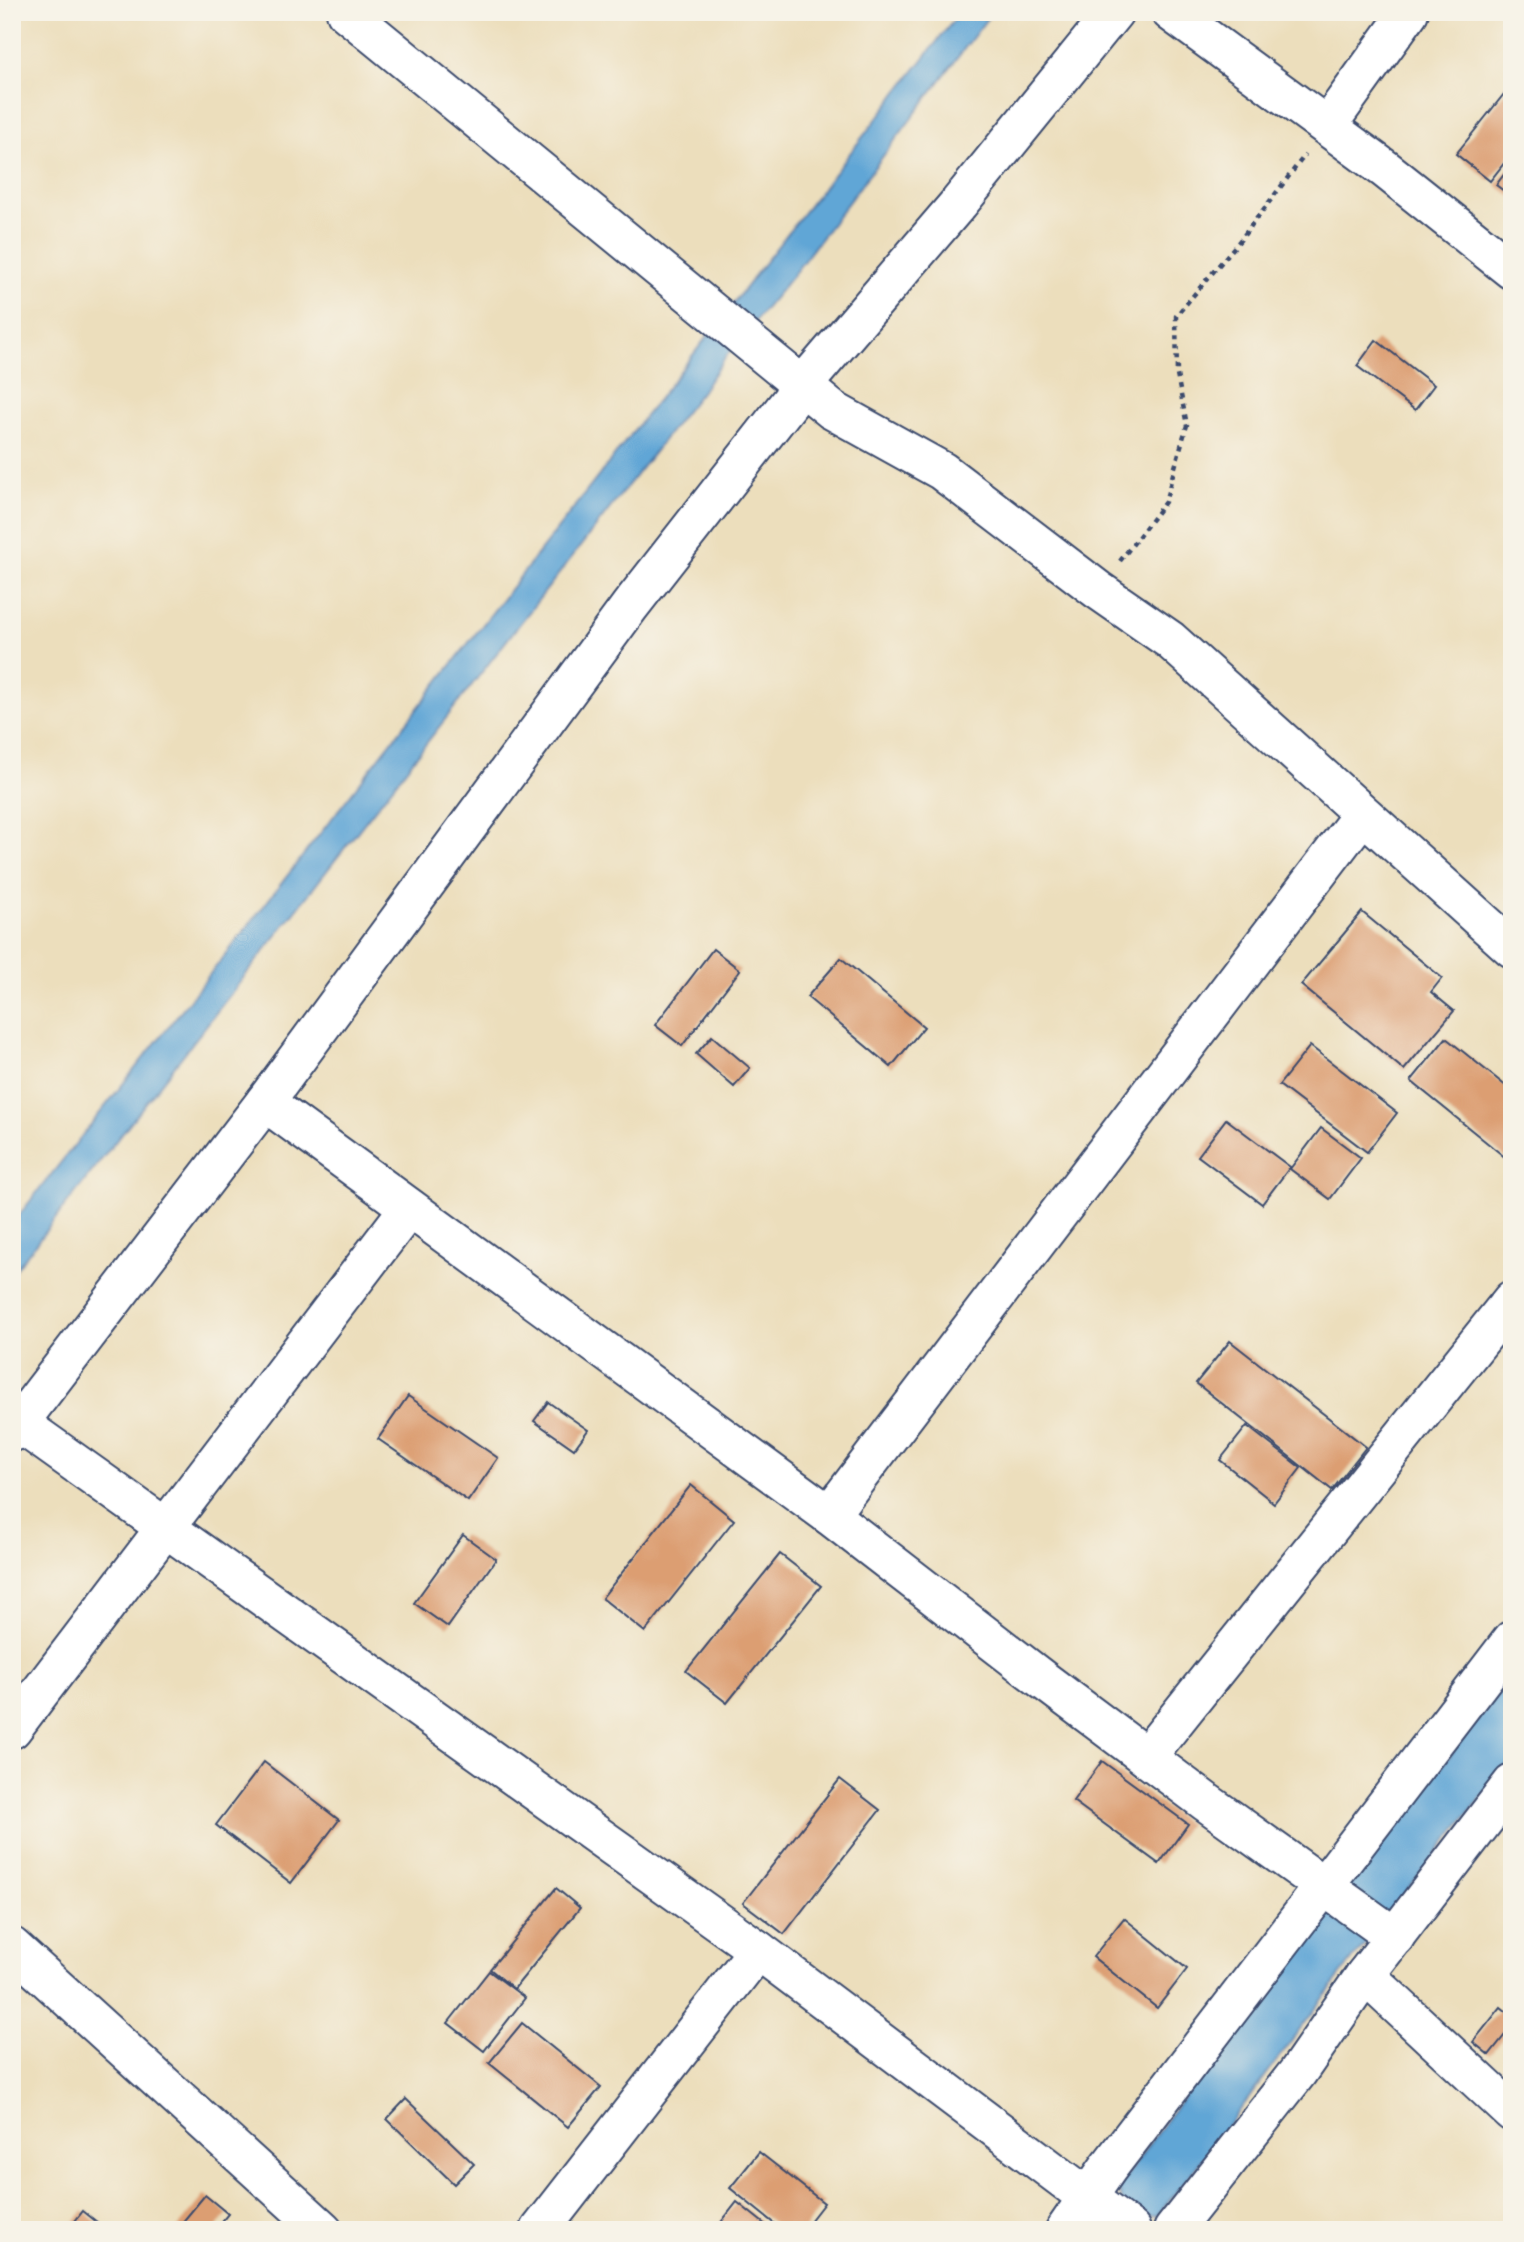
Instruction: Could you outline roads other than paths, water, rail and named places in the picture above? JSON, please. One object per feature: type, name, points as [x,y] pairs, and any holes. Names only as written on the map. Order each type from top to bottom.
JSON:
[{"type":"street","points":[[346,12],[832,410],[942,471],[1098,590],[1170,640],[1512,948]]},
{"type":"street","points":[[1114,12],[959,203],[803,384],[630,606],[265,1102],[16,1428],[166,1526],[758,1950],[1116,2219]]},
{"type":"street","points":[[1171,12],[1327,126],[1512,270]]},
{"type":"street","points":[[1327,126],[1409,12]]},
{"type":"street","points":[[829,1515],[1362,815]]},
{"type":"street","points":[[265,1102],[829,1515],[1146,1757],[1389,1932]]},
{"type":"street","points":[[12,1729],[409,1208]]},
{"type":"street","points":[[1146,1757],[1512,1300]]},
{"type":"street","points":[[1116,2219],[1108,2168],[1330,1889],[1512,1640]]},
{"type":"street","points":[[1173,2230],[1298,2072],[1365,1975],[1389,1932],[1512,1784]]},
{"type":"street","points":[[12,1947],[323,2230]]},
{"type":"street","points":[[540,2230],[758,1950]]},
{"type":"street","points":[[1365,1975],[1512,2112]]},
{"type":"street","points":[[1065,2230],[1116,2219]]},
{"type":"water","points":[[960,12],[992,12],[790,279],[726,356],[701,392],[12,1274],[12,1224],[252,921]]},
{"type":"water","points":[[1512,1676],[1512,1759],[1353,1959],[1157,2216],[1128,2218],[1118,2188],[1169,2116]]}]
